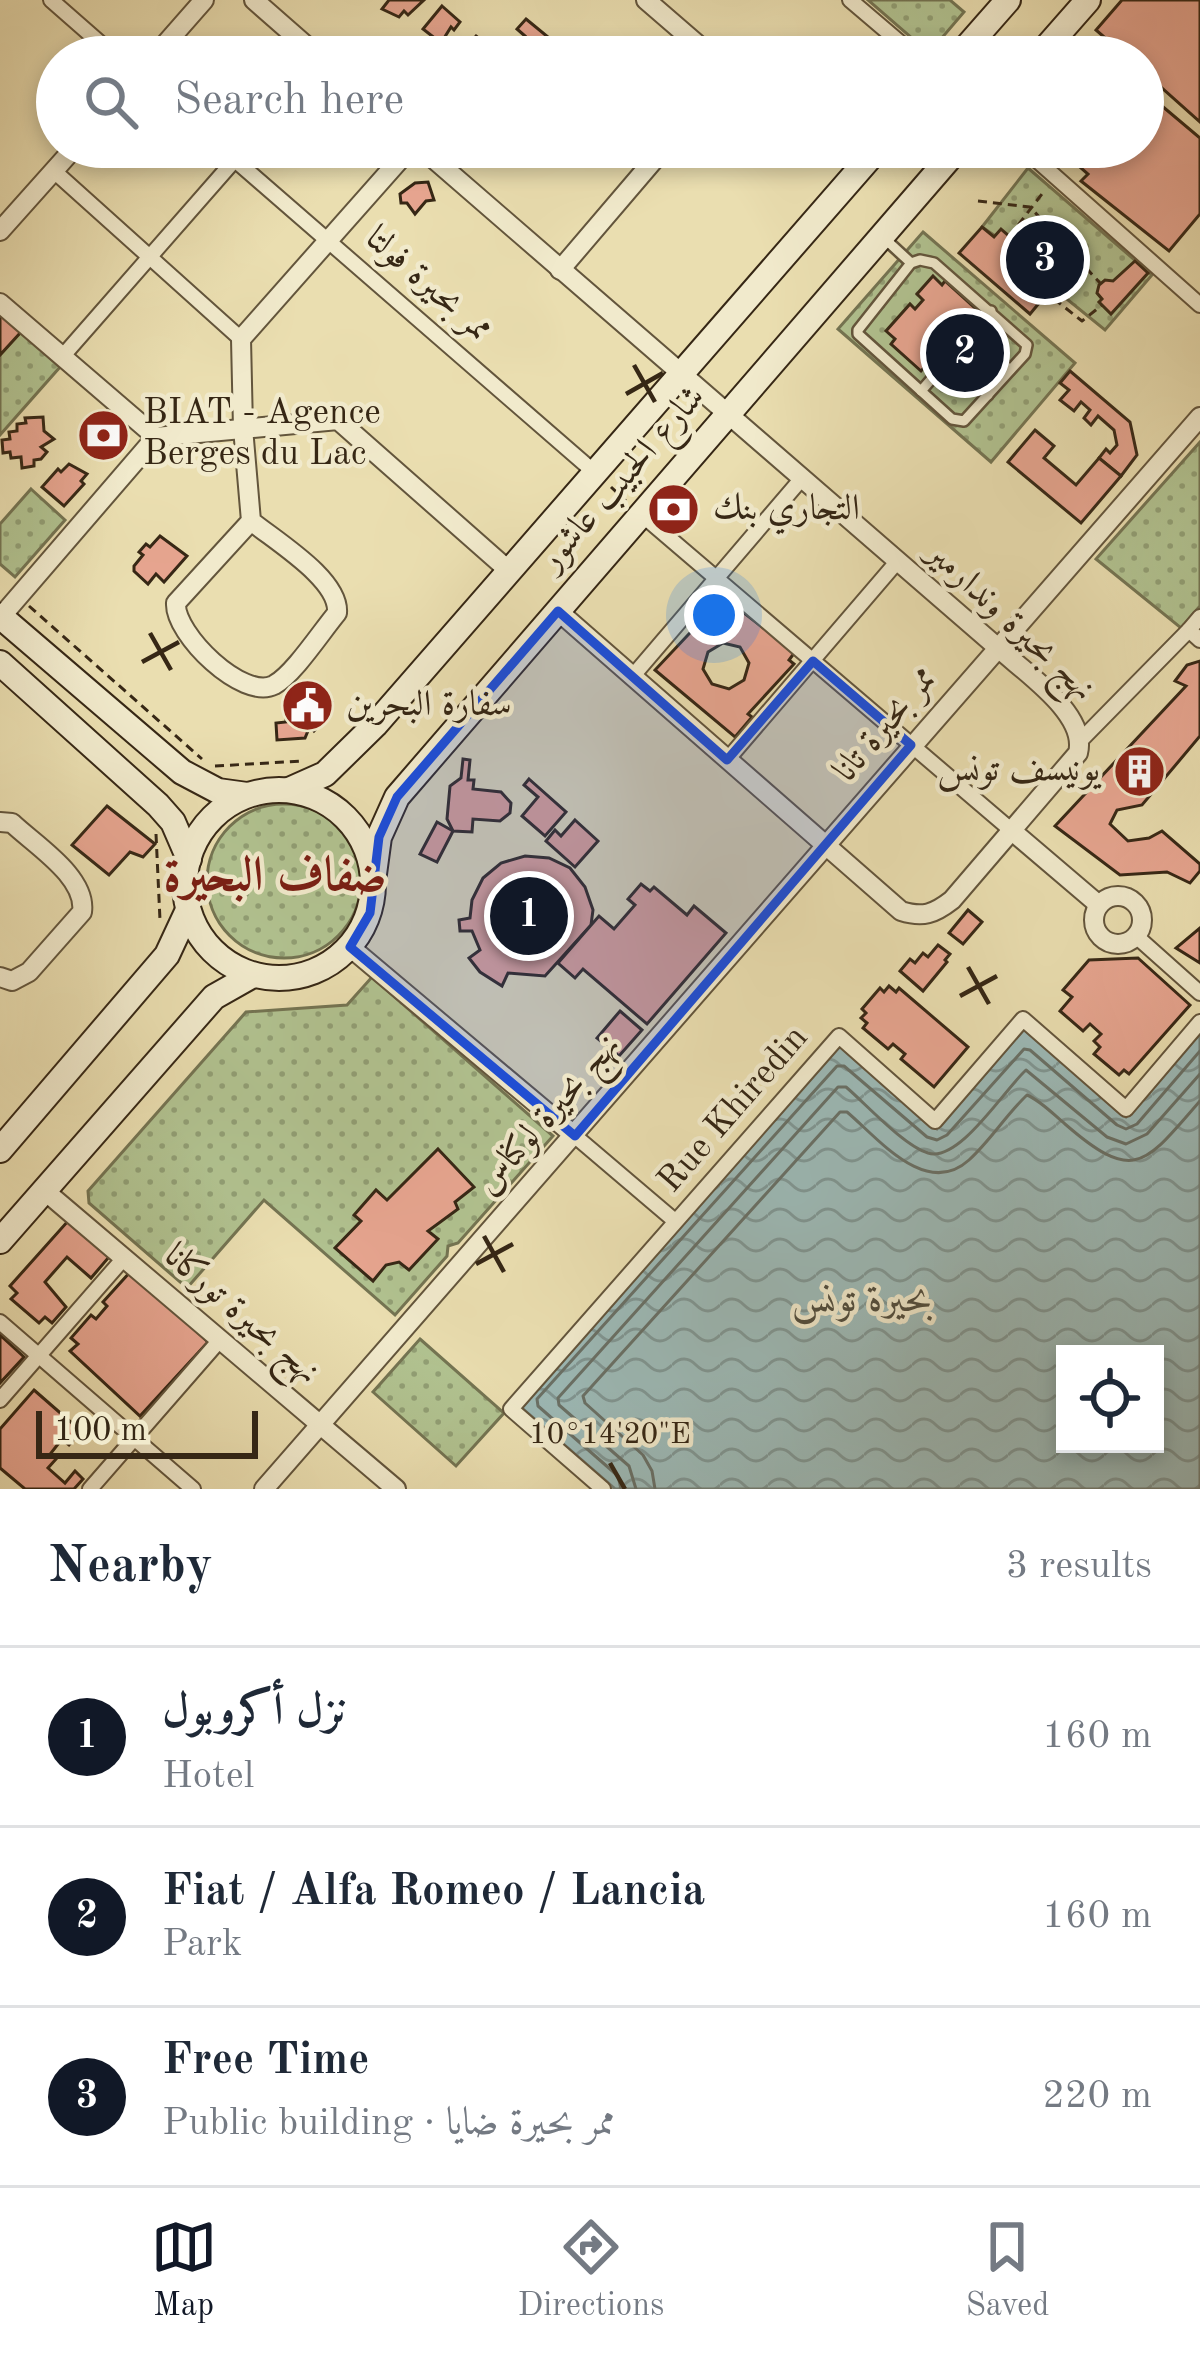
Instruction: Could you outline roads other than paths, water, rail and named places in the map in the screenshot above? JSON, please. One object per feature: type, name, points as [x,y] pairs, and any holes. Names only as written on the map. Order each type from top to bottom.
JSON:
[{"type":"main road","points":[[976,36],[1008,0]]},
{"type":"main road","points":[[1056,36],[1088,0]]},
{"type":"main road","name":"شارع الحبيب عاشور","points":[[289,790],[326,774],[349,753],[861,168]]},
{"type":"main road","name":"شارع الحبيب عاشور","points":[[374,874],[380,837],[397,797],[941,168]]},
{"type":"main road","points":[[0,617],[182,772],[218,790],[247,795],[289,790],[314,796],[337,808],[355,826],[368,849],[374,874],[370,913],[350,947],[322,969],[288,979],[253,975],[224,961],[202,939],[188,910],[185,870],[196,838],[218,812],[247,795]]},
{"type":"main road","points":[[0,663],[158,805],[172,822],[189,859]]},
{"type":"main road","points":[[0,1150],[167,955],[188,910]]},
{"type":"main road","points":[[0,1241],[214,997],[253,975]]},
{"type":"street","points":[[51,0],[92,36]]},
{"type":"street","points":[[172,36],[204,0]]},
{"type":"street","points":[[254,0],[296,36]]},
{"type":"street","points":[[646,0],[688,36]]},
{"type":"street","points":[[850,0],[892,36]]},
{"type":"street","points":[[0,231],[57,168]]},
{"type":"street","points":[[62,357],[228,168]]},
{"type":"street","name":"ممر بحيرة فولتا","points":[[245,168],[593,471]]},
{"type":"street","points":[[251,521],[176,603],[175,610],[190,640],[257,690],[278,683],[337,614],[338,602],[327,583],[251,521],[242,339],[392,168]]},
{"type":"street","name":"نهج بحيرة وندارمير","points":[[445,168],[1070,714],[1081,740],[1078,753],[952,900],[930,914],[901,910],[557,610]]},
{"type":"street","points":[[560,270],[646,168]]},
{"type":"street","points":[[1046,168],[1200,305]]},
{"type":"street","points":[[54,171],[242,339]]},
{"type":"street","points":[[0,303],[156,437]]},
{"type":"street","name":"ممر بحيرة تانا","points":[[826,847],[1200,417]]},
{"type":"street","points":[[0,617],[156,437],[243,428],[338,420],[507,569]]},
{"type":"street","points":[[632,676],[803,477]]},
{"type":"street","points":[[641,514],[1099,905]]},
{"type":"street","points":[[727,760],[896,563]]},
{"type":"street","points":[[1081,740],[1194,635],[1200,617]]},
{"type":"street","points":[[0,822],[12,823],[73,880],[83,903],[82,912],[29,972],[12,982],[0,977]]},
{"type":"street","name":"نهج بحيرة لوكناس","points":[[264,1489],[826,847]]},
{"type":"street","points":[[1118,896],[1134,902],[1142,921],[1136,936],[1120,944],[1104,940],[1095,926],[1099,905],[1118,896]]},
{"type":"street","points":[[1136,936],[1200,993]]},
{"type":"street","points":[[350,947],[675,1221]]},
{"type":"street","name":"Rue Khiredin","points":[[603,1489],[511,1408],[838,1036],[935,1120],[1023,1018],[1126,1109],[1200,1022]]},
{"type":"street","name":"نهج بحيرة توركانا","points":[[45,1191],[395,1489]]},
{"type":"street","points":[[0,1400],[124,1258]]},
{"type":"street","points":[[0,1322],[193,1489]]},
{"type":"street","points":[[90,1489],[219,1341]]},
{"type":"lane","points":[[882,236],[911,263],[934,263],[1027,345],[1025,354],[959,422],[862,339],[857,329],[911,263]]},
{"type":"lane","points":[[920,391],[991,311]]},
{"type":"lane","points":[[971,334],[1010,370]]},
{"type":"lane","points":[[948,359],[988,395]]},
{"type":"water","name":"بحيرة تونس","points":[[1024,1029],[1126,1117],[1200,1033],[1200,1489],[615,1489],[516,1403],[839,1045],[937,1129]]},
{"type":"place","name":"Free Time","points":[[1045,260]]},
{"type":"place","name":"Fiat / Alfa Romeo / Lancia","points":[[965,353]]},
{"type":"place","name":"BIAT - Agence Berges du Lac","points":[[104,435]]},
{"type":"place","name":"التجاري بنك","points":[[674,510]]},
{"type":"place","name":"سفارة البحرين","points":[[307,706]]},
{"type":"place","name":"يونيسف تونس","points":[[1139,771]]},
{"type":"place","name":"نزل أكروبول","points":[[529,916]]},
{"type":"district","name":"ضفاف البحيرة","points":[[275,877]]}]
